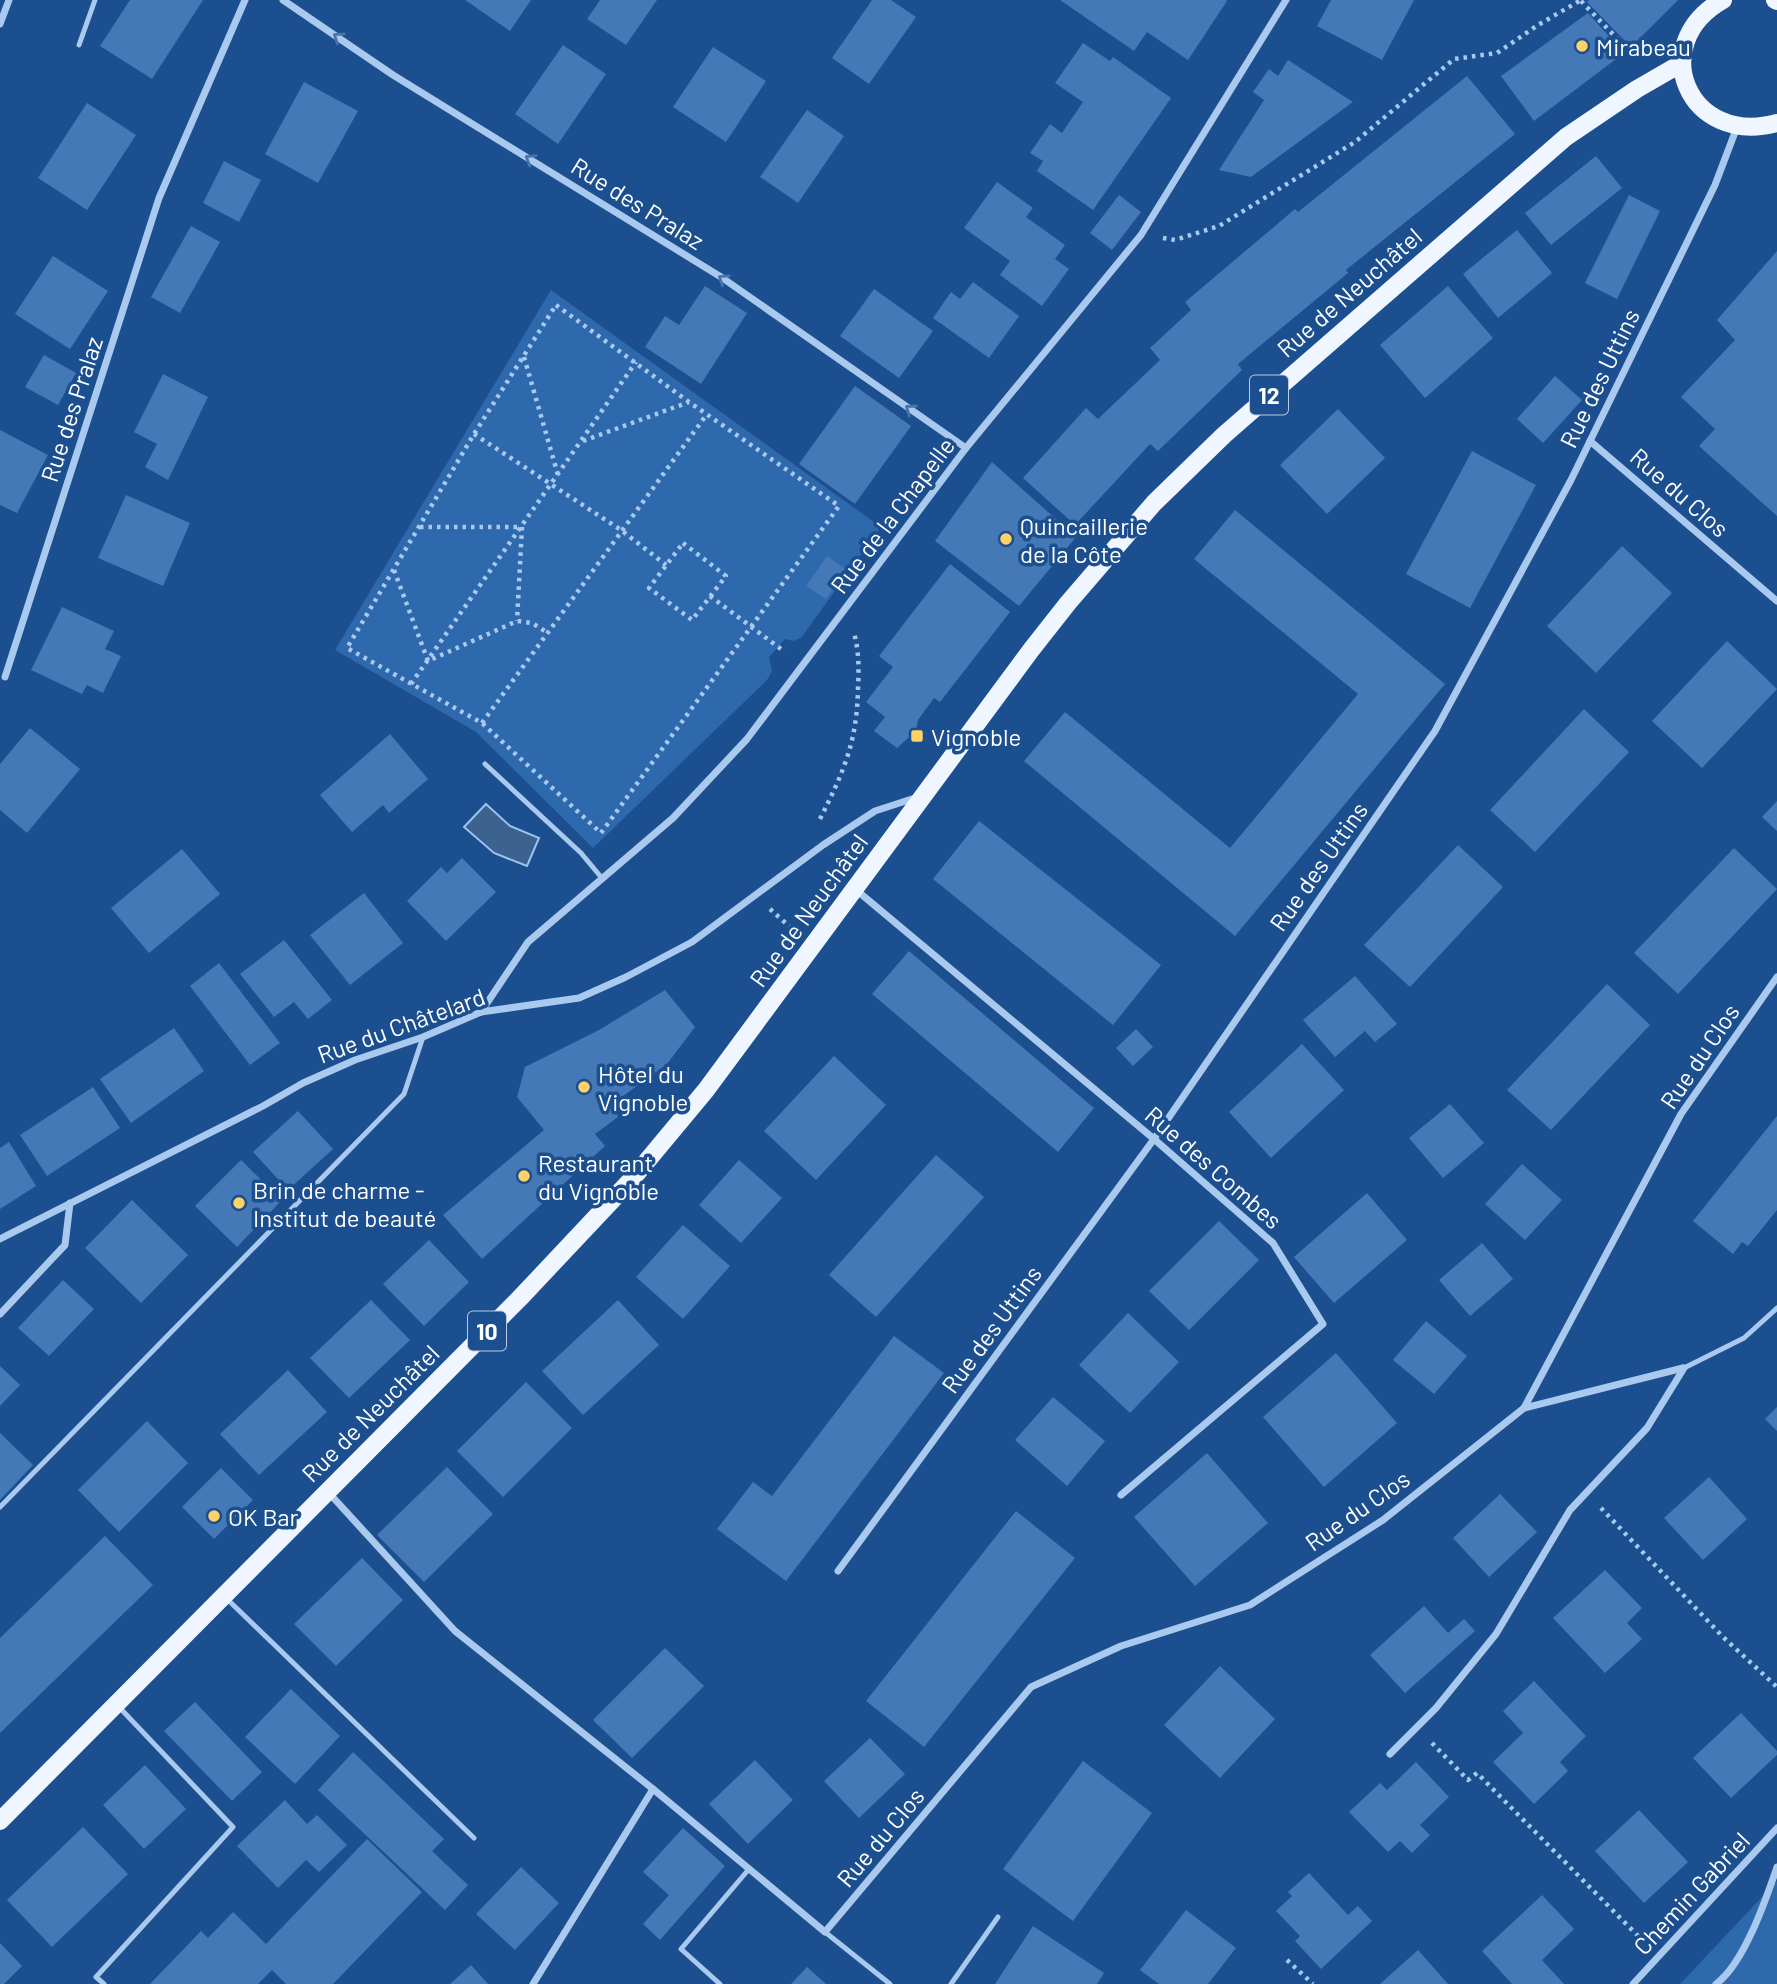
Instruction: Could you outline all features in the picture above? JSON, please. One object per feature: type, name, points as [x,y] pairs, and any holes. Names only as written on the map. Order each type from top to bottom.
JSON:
[{"type":"main road","points":[[1723,0],[1708,8],[1694,24],[1685,42],[1682,63],[1686,85],[1698,105],[1716,120],[1737,127],[1755,128],[1777,123]]},
{"type":"main road","name":"Rue de Neuchâtel","points":[[0,1821],[561,1256],[632,1179],[706,1090],[1068,603],[1147,512],[1204,454],[1328,342],[1566,136],[1682,63]]},
{"type":"street","points":[[0,24],[9,0]]},
{"type":"street","name":"Rue des Pralaz","points":[[5,677],[159,198],[245,0]]},
{"type":"street","name":"Rue des Pralaz","points":[[283,0],[393,75],[721,277],[966,448]]},
{"type":"street","name":"Rue de la Chapelle","points":[[481,1012],[528,942],[673,818],[747,739],[966,448],[1141,235],[1286,0]]},
{"type":"street","name":"Rue des Uttins","points":[[838,1571],[1154,1139],[1435,731],[1553,514],[1590,440],[1715,185],[1737,127]]},
{"type":"street","name":"Rue du Clos","points":[[1590,440],[1777,601]]},
{"type":"street","name":"Rue du Châtelard","points":[[0,1239],[263,1106],[303,1083],[355,1060],[423,1037],[481,1012],[579,998],[626,977],[692,942],[822,845],[875,811],[922,796]]},
{"type":"street","name":"Rue des Combes","points":[[854,889],[1154,1139],[1273,1243],[1323,1324],[1121,1495]]},
{"type":"street","name":"Rue du Clos","points":[[825,1932],[1031,1687],[1121,1646],[1250,1605],[1383,1520],[1524,1408],[1681,1114],[1777,977]]},
{"type":"street","points":[[0,1314],[65,1245],[70,1203]]},
{"type":"street","points":[[1524,1408],[1684,1368]]},
{"type":"street","points":[[1390,1754],[1436,1708],[1496,1634],[1570,1510],[1647,1428],[1684,1368]]},
{"type":"street","points":[[327,1491],[455,1631],[653,1788],[825,1932]]},
{"type":"street","points":[[533,1984],[653,1788]]},
{"type":"street","name":"Chemin Gabriel","points":[[1633,1984],[1777,1828]]},
{"type":"street","points":[[1716,1984],[1727,1976],[1762,1912],[1777,1867]]},
{"type":"lane","points":[[79,45],[95,0]]},
{"type":"lane","points":[[485,764],[581,853],[601,877]]},
{"type":"lane","points":[[0,1507],[404,1094],[423,1037]]},
{"type":"lane","points":[[1684,1368],[1744,1338],[1777,1308]]},
{"type":"lane","points":[[223,1595],[474,1838]]},
{"type":"lane","points":[[104,1984],[96,1977],[233,1826],[116,1704]]},
{"type":"lane","points":[[720,1984],[681,1949],[750,1869]]},
{"type":"lane","points":[[951,1984],[998,1917]]},
{"type":"lane","points":[[825,1932],[890,1984]]},
{"type":"path","points":[[1141,235],[1175,240],[1219,226],[1355,142],[1454,59],[1497,53],[1581,0],[1630,52]]},
{"type":"path","points":[[556,305],[636,362],[839,506],[601,832],[482,723],[347,648],[474,434],[556,305]]},
{"type":"path","points":[[524,356],[558,475]]},
{"type":"path","points":[[411,684],[636,362]]},
{"type":"path","points":[[582,442],[689,402]]},
{"type":"path","points":[[482,723],[707,414]]},
{"type":"path","points":[[474,434],[621,530],[666,565]]},
{"type":"path","points":[[419,527],[522,527]]},
{"type":"path","points":[[517,621],[522,527]]},
{"type":"path","points":[[683,543],[726,576],[710,596],[692,620],[649,588],[683,543]]},
{"type":"path","points":[[394,569],[428,661]]},
{"type":"path","points":[[710,596],[804,664]]},
{"type":"path","points":[[822,845],[814,831],[850,755],[857,718],[858,647],[846,608]]},
{"type":"path","points":[[428,661],[517,621],[532,623],[548,633]]},
{"type":"path","points":[[776,916],[790,927]]},
{"type":"path","points":[[1587,1492],[1723,1637],[1777,1687]]},
{"type":"path","points":[[1416,1727],[1468,1780],[1477,1773],[1658,1956]]},
{"type":"path","points":[[1287,1960],[1313,1984]]},
{"type":"shaded area","points":[[551,290],[881,527],[801,638],[793,641],[785,639],[769,657],[772,671],[767,680],[593,848],[476,732],[335,650]]},
{"type":"shaded area","points":[[486,804],[510,826],[539,838],[527,866],[494,853],[464,827]]},
{"type":"shaded area","points":[[1777,1881],[1777,1984],[1680,1984]]},
{"type":"building","points":[[130,0],[203,0],[152,79],[100,46]]},
{"type":"building","points":[[465,0],[531,0],[510,31]]},
{"type":"building","points":[[600,0],[657,0],[626,45],[587,19]]},
{"type":"building","points":[[872,0],[891,0],[916,17],[869,84],[832,58]]},
{"type":"building","points":[[1060,0],[1227,1],[1188,60],[1147,32],[1134,51]]},
{"type":"building","points":[[1331,0],[1414,0],[1382,60],[1317,26]]},
{"type":"building","points":[[1678,0],[1631,47],[1587,2]]},
{"type":"building","points":[[1588,13],[1624,53],[1534,121],[1501,76]]},
{"type":"building","points":[[1083,43],[1110,61],[1113,57],[1171,98],[1093,210],[1037,171],[1043,161],[1030,153],[1050,124],[1062,133],[1083,102],[1055,83]]},
{"type":"building","points":[[563,45],[606,74],[558,144],[515,114]]},
{"type":"building","points":[[713,47],[766,81],[726,142],[673,107]]},
{"type":"building","points":[[1288,60],[1353,102],[1251,177],[1219,170],[1264,100],[1253,92],[1269,69],[1278,76]]},
{"type":"building","points":[[1467,76],[1515,134],[1346,270],[1348,273],[1238,364],[1242,370],[1158,451],[1150,444],[1075,525],[1023,478],[1086,408],[1098,419],[1160,360],[1150,348],[1191,310],[1185,302],[1295,209],[1298,212]]},
{"type":"building","points":[[304,82],[358,111],[318,183],[265,154]]},
{"type":"building","points":[[87,103],[136,135],[87,210],[38,178]]},
{"type":"building","points":[[807,110],[844,136],[798,203],[760,177]]},
{"type":"building","points":[[1596,156],[1622,188],[1551,245],[1525,213]]},
{"type":"building","points":[[224,161],[261,180],[239,222],[203,203]]},
{"type":"building","points":[[997,182],[1033,208],[1026,217],[1065,245],[1055,259],[1069,269],[1042,306],[1000,275],[1010,261],[964,228]]},
{"type":"building","points":[[1119,195],[1141,212],[1112,250],[1090,233]]},
{"type":"building","points":[[1629,195],[1660,211],[1617,299],[1585,283]]},
{"type":"building","points":[[191,226],[220,242],[180,313],[151,297]]},
{"type":"building","points":[[1517,230],[1552,273],[1498,318],[1463,274]]},
{"type":"building","points":[[1777,251],[1777,516],[1699,446],[1715,429],[1681,397],[1735,340],[1717,320]]},
{"type":"building","points":[[53,256],[108,291],[70,349],[15,314]]},
{"type":"building","points":[[973,282],[1019,316],[989,358],[933,318],[951,292],[960,299]]},
{"type":"building","points":[[705,286],[747,313],[701,384],[645,347],[665,316],[679,325]]},
{"type":"building","points":[[1448,286],[1493,338],[1425,398],[1380,345]]},
{"type":"building","points":[[874,289],[933,331],[899,378],[840,336]]},
{"type":"building","points":[[44,355],[76,373],[58,405],[25,387]]},
{"type":"building","points":[[163,374],[208,397],[168,480],[145,467],[157,444],[134,432]]},
{"type":"building","points":[[1555,376],[1582,400],[1543,443],[1517,419]]},
{"type":"building","points":[[855,386],[911,426],[855,504],[799,464]]},
{"type":"building","points":[[1338,409],[1385,458],[1327,514],[1280,465]]},
{"type":"building","points":[[0,430],[48,455],[17,513],[0,505]]},
{"type":"building","points":[[1472,451],[1536,485],[1470,608],[1406,574]]},
{"type":"building","points":[[992,462],[1076,537],[1019,606],[935,541]]},
{"type":"building","points":[[126,495],[190,523],[163,586],[98,558]]},
{"type":"building","points":[[1235,510],[1445,684],[1235,936],[1024,761],[1065,712],[1230,848],[1358,694],[1194,559]]},
{"type":"building","points":[[1622,546],[1672,593],[1596,673],[1547,626]]},
{"type":"building","points":[[827,556],[847,570],[826,599],[806,586]]},
{"type":"building","points":[[950,564],[1010,612],[940,702],[934,698],[918,720],[916,731],[897,748],[874,731],[885,717],[866,702],[893,667],[879,656]]},
{"type":"building","points":[[62,607],[114,631],[105,649],[121,656],[103,693],[87,685],[82,694],[31,670]]},
{"type":"building","points":[[1727,641],[1777,689],[1702,768],[1652,721]]},
{"type":"building","points":[[1584,709],[1629,752],[1535,852],[1490,810]]},
{"type":"building","points":[[30,728],[80,769],[27,833],[0,810],[0,764]]},
{"type":"building","points":[[390,734],[428,779],[389,813],[383,805],[352,832],[320,795]]},
{"type":"building","points":[[1777,801],[1777,831],[1762,817]]},
{"type":"building","points":[[979,821],[1161,965],[1113,1025],[933,879]]},
{"type":"building","points":[[1458,845],[1503,887],[1410,987],[1364,945]]},
{"type":"building","points":[[1734,848],[1777,889],[1678,994],[1634,953]]},
{"type":"building","points":[[182,849],[220,894],[149,953],[111,908]]},
{"type":"building","points":[[462,858],[496,892],[446,941],[407,901],[441,867],[447,873]]},
{"type":"building","points":[[364,893],[403,943],[350,985],[310,935]]},
{"type":"building","points":[[284,940],[332,1000],[308,1019],[294,1002],[274,1017],[240,974]]},
{"type":"building","points":[[909,951],[1094,1108],[1058,1152],[872,994]]},
{"type":"building","points":[[219,963],[280,1043],[250,1065],[190,986]]},
{"type":"building","points":[[1355,976],[1397,1024],[1375,1042],[1365,1031],[1335,1057],[1303,1020]]},
{"type":"building","points":[[1607,984],[1650,1025],[1551,1130],[1507,1090]]},
{"type":"building","points":[[665,990],[695,1027],[667,1064],[615,1102],[618,1117],[595,1134],[605,1146],[482,1259],[443,1215],[544,1130],[517,1097],[525,1067],[599,1030]]},
{"type":"building","points":[[174,1028],[204,1071],[131,1123],[100,1079]]},
{"type":"building","points":[[1136,1029],[1153,1047],[1133,1066],[1116,1048]]},
{"type":"building","points":[[1302,1044],[1344,1090],[1271,1158],[1229,1112]]},
{"type":"building","points":[[834,1056],[886,1105],[816,1180],[764,1131]]},
{"type":"building","points":[[93,1087],[120,1128],[47,1176],[20,1135]]},
{"type":"building","points":[[1450,1104],[1484,1143],[1443,1178],[1409,1138]]},
{"type":"building","points":[[298,1111],[333,1149],[288,1190],[253,1152]]},
{"type":"building","points":[[1777,1116],[1777,1210],[1748,1246],[1742,1242],[1733,1254],[1693,1221]]},
{"type":"building","points":[[9,1142],[36,1186],[0,1209],[0,1148]]},
{"type":"building","points":[[936,1155],[984,1197],[876,1317],[829,1275]]},
{"type":"building","name":"Brin de charme - Institut de beauté","points":[[241,1160],[282,1200],[237,1247],[195,1206]]},
{"type":"building","points":[[739,1160],[782,1198],[741,1243],[699,1205]]},
{"type":"building","points":[[1522,1164],[1562,1200],[1525,1240],[1485,1204]]},
{"type":"building","points":[[1367,1193],[1407,1240],[1334,1303],[1294,1257]]},
{"type":"building","points":[[132,1200],[188,1255],[141,1303],[85,1248]]},
{"type":"building","points":[[1219,1221],[1259,1260],[1189,1330],[1149,1291]]},
{"type":"building","points":[[683,1225],[730,1266],[683,1319],[636,1277]]},
{"type":"building","points":[[429,1240],[469,1282],[424,1326],[383,1284]]},
{"type":"building","points":[[1482,1243],[1513,1279],[1470,1316],[1439,1280]]},
{"type":"building","points":[[63,1280],[94,1309],[49,1356],[18,1328]]},
{"type":"building","points":[[371,1300],[410,1340],[349,1398],[310,1358]]},
{"type":"building","points":[[618,1300],[659,1345],[583,1415],[542,1371]]},
{"type":"building","points":[[1128,1313],[1179,1362],[1130,1413],[1079,1365]]},
{"type":"building","points":[[1426,1321],[1467,1356],[1434,1394],[1393,1360]]},
{"type":"building","points":[[894,1336],[944,1373],[786,1581],[717,1529],[753,1482],[772,1496]]},
{"type":"building","points":[[1336,1353],[1397,1423],[1324,1487],[1263,1417]]},
{"type":"building","points":[[0,1366],[20,1385],[0,1406]]},
{"type":"building","points":[[288,1370],[327,1412],[259,1475],[220,1434]]},
{"type":"building","points":[[526,1382],[572,1428],[503,1497],[457,1451]]},
{"type":"building","points":[[1053,1397],[1105,1441],[1067,1486],[1015,1440]]},
{"type":"building","points":[[1777,1407],[1777,1431],[1765,1419]]},
{"type":"building","points":[[147,1421],[188,1463],[119,1532],[78,1490]]},
{"type":"building","points":[[0,1433],[33,1465],[0,1500]]},
{"type":"building","points":[[1207,1453],[1268,1523],[1195,1586],[1134,1517]]},
{"type":"building","points":[[447,1467],[493,1514],[424,1582],[377,1535]]},
{"type":"building","points":[[221,1468],[253,1500],[214,1539],[182,1507]]},
{"type":"building","points":[[1709,1477],[1747,1519],[1703,1560],[1664,1518]]},
{"type":"building","points":[[1500,1494],[1537,1532],[1489,1577],[1453,1538]]},
{"type":"building","points":[[1016,1511],[1075,1558],[924,1747],[866,1701]]},
{"type":"building","points":[[105,1536],[153,1585],[0,1733],[0,1638]]},
{"type":"building","points":[[362,1558],[403,1600],[336,1666],[294,1624]]},
{"type":"building","points":[[1605,1570],[1642,1608],[1627,1623],[1642,1639],[1605,1673],[1553,1618]]},
{"type":"building","points":[[1424,1606],[1448,1633],[1464,1619],[1475,1631],[1405,1693],[1370,1655]]},
{"type":"building","points":[[665,1648],[704,1686],[632,1758],[593,1720]]},
{"type":"building","points":[[1220,1666],[1275,1719],[1220,1778],[1164,1725]]},
{"type":"building","points":[[1534,1681],[1586,1736],[1560,1762],[1568,1771],[1534,1804],[1493,1762],[1523,1733],[1503,1711]]},
{"type":"building","points":[[291,1689],[340,1736],[295,1784],[245,1737]]},
{"type":"building","points":[[195,1702],[262,1772],[232,1801],[164,1731]]},
{"type":"building","points":[[1741,1713],[1777,1751],[1777,1755],[1731,1798],[1693,1758]]},
{"type":"building","points":[[870,1738],[905,1774],[859,1818],[824,1781]]},
{"type":"building","points":[[353,1752],[444,1839],[432,1851],[468,1885],[445,1910],[318,1790]]},
{"type":"building","points":[[755,1760],[793,1800],[748,1844],[709,1804]]},
{"type":"building","points":[[1083,1761],[1152,1813],[1073,1921],[1003,1869]]},
{"type":"building","points":[[1416,1762],[1449,1797],[1420,1825],[1430,1835],[1412,1853],[1400,1841],[1388,1852],[1349,1812],[1380,1783],[1387,1790]]},
{"type":"building","points":[[145,1765],[186,1809],[144,1849],[103,1805]]},
{"type":"building","points":[[285,1800],[307,1824],[317,1815],[347,1845],[319,1872],[306,1860],[278,1888],[237,1846]]},
{"type":"building","points":[[1639,1810],[1688,1862],[1644,1903],[1595,1851]]},
{"type":"building","points":[[83,1827],[128,1874],[52,1947],[7,1900]]},
{"type":"building","points":[[683,1828],[725,1866],[660,1940],[643,1924],[669,1895],[643,1872]]},
{"type":"building","points":[[367,1839],[422,1892],[333,1984],[286,1984],[272,1970],[258,1984],[150,1984],[201,1931],[208,1938],[233,1912],[266,1944]]},
{"type":"building","points":[[521,1867],[559,1903],[515,1950],[476,1914]]},
{"type":"building","points":[[1309,1873],[1348,1915],[1358,1906],[1372,1921],[1321,1969],[1295,1941],[1300,1936],[1276,1911],[1292,1896],[1288,1892]]},
{"type":"building","points":[[1542,1895],[1574,1929],[1542,1960],[1564,1984],[1512,1984],[1482,1951]]},
{"type":"building","points":[[1186,1910],[1236,1948],[1208,1984],[1159,1984],[1140,1970]]},
{"type":"building","points":[[1033,1926],[1104,1973],[1097,1984],[995,1984]]},
{"type":"building","points":[[0,1943],[22,1966],[4,1984],[0,1984]]},
{"type":"building","points":[[1418,1950],[1448,1984],[1380,1984]]},
{"type":"building","points":[[471,1965],[488,1984],[450,1984]]},
{"type":"building","points":[[807,1967],[826,1984],[791,1984]]},
{"type":"place","name":"Mirabeau","points":[[1582,46]]},
{"type":"place","name":"Quincaillerie de la Côte","points":[[1006,539]]},
{"type":"place","name":"Vignoble","points":[[917,736]]},
{"type":"place","name":"Hôtel du Vignoble","points":[[584,1087]]},
{"type":"place","name":"Restaurant du Vignoble","points":[[524,1176]]},
{"type":"place","name":"Brin de charme - Institut de beauté","points":[[239,1203]]},
{"type":"place","name":"OK Bar","points":[[214,1516]]}]
